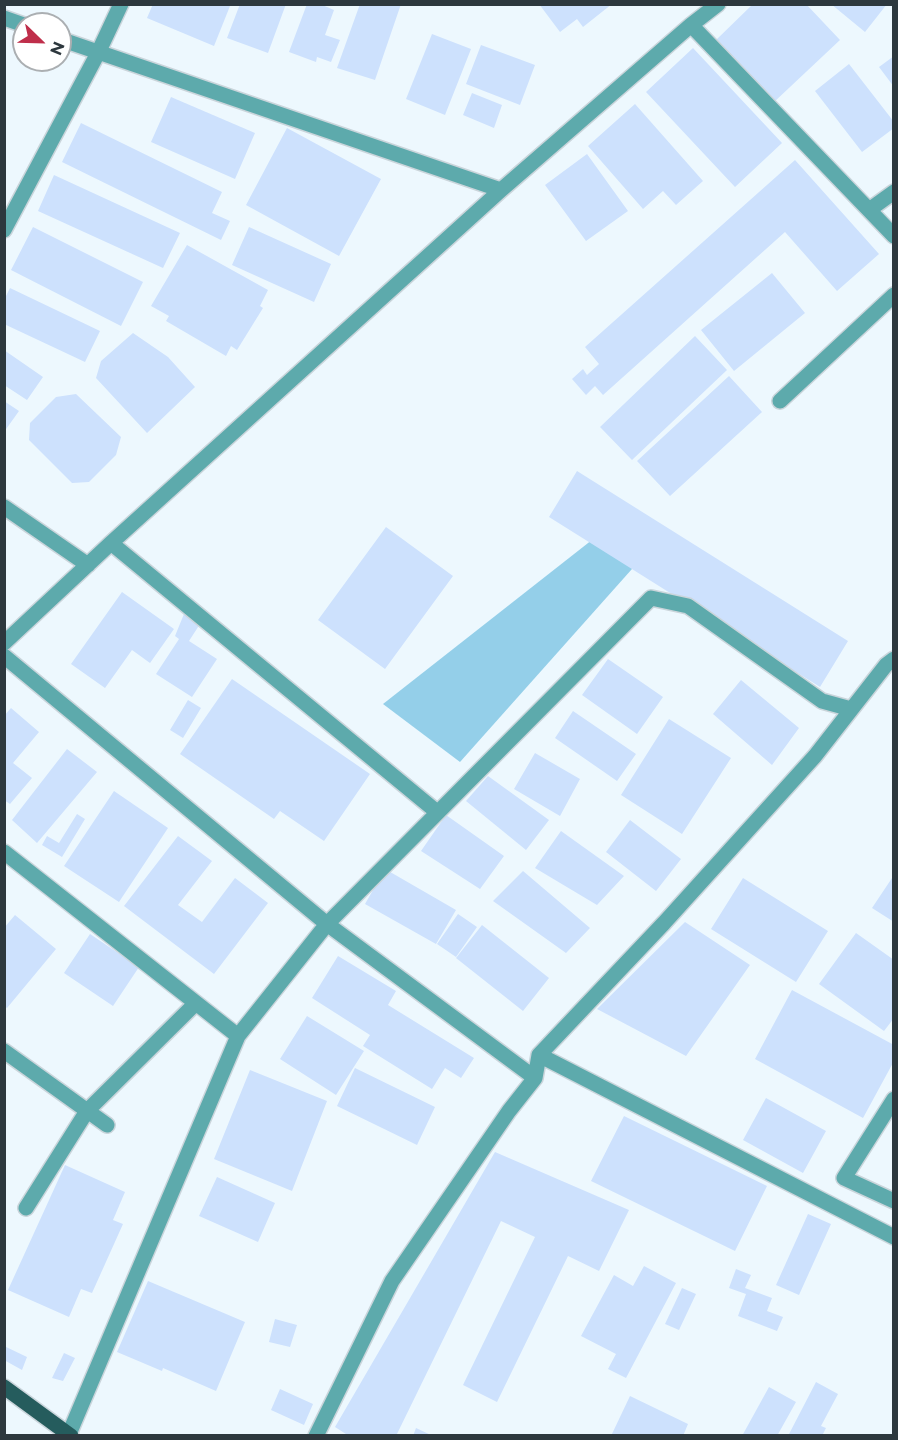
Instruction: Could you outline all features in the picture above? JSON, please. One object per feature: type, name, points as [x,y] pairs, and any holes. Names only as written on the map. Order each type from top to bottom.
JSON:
[{"type":"main road","points":[[4,1387],[70,1435]]},
{"type":"street","points":[[4,230],[98,53],[121,4]]},
{"type":"street","points":[[4,642],[501,190],[718,4]]},
{"type":"street","points":[[691,25],[894,236]]},
{"type":"street","points":[[72,43],[501,190]]},
{"type":"street","points":[[869,210],[894,192]]},
{"type":"street","points":[[780,401],[894,295]]},
{"type":"street","points":[[4,507],[88,565]]},
{"type":"street","points":[[111,543],[437,812]]},
{"type":"street","points":[[70,1435],[238,1036],[327,924],[651,598],[688,606],[822,701],[851,709]]},
{"type":"street","points":[[4,656],[327,924],[535,1077]]},
{"type":"street","points":[[316,1436],[392,1281],[535,1077],[539,1055],[664,923],[815,756],[851,709],[891,665]]},
{"type":"street","points":[[4,852],[238,1036]]},
{"type":"street","points":[[26,1208],[87,1111],[196,1003]]},
{"type":"street","points":[[4,1051],[108,1125]]},
{"type":"street","points":[[539,1055],[894,1237]]},
{"type":"street","points":[[894,1099],[844,1178],[894,1201]]},
{"type":"shaded area","points":[[597,536],[640,560],[460,762],[383,704]]},
{"type":"building","points":[[153,4],[226,4],[230,6],[214,46],[147,18]]},
{"type":"building","points":[[240,4],[286,4],[268,53],[227,38]]},
{"type":"building","points":[[307,4],[320,4],[334,10],[325,35],[340,40],[331,62],[317,57],[316,62],[289,52]]},
{"type":"building","points":[[360,4],[401,4],[375,80],[337,68]]},
{"type":"building","points":[[539,4],[612,4],[583,27],[577,19],[560,32]]},
{"type":"building","points":[[753,4],[806,4],[840,40],[773,103],[715,41]]},
{"type":"building","points":[[831,4],[887,4],[865,32]]},
{"type":"building","points":[[432,34],[471,49],[445,115],[406,99]]},
{"type":"building","points":[[481,45],[535,65],[520,105],[466,84]]},
{"type":"building","points":[[693,48],[782,143],[735,187],[646,92]]},
{"type":"building","points":[[894,56],[894,87],[879,67]]},
{"type":"building","points":[[849,64],[894,122],[894,128],[862,152],[815,91]]},
{"type":"building","points":[[472,93],[502,105],[494,128],[463,115]]},
{"type":"building","points":[[171,97],[255,133],[235,179],[151,142]]},
{"type":"building","points":[[635,104],[703,181],[676,205],[663,191],[643,209],[588,146]]},
{"type":"building","points":[[81,123],[222,192],[212,213],[230,221],[221,240],[62,162]]},
{"type":"building","points":[[287,128],[381,179],[339,256],[246,205]]},
{"type":"building","points":[[587,154],[628,211],[586,241],[545,185]]},
{"type":"building","points":[[795,160],[879,254],[837,291],[785,232],[603,395],[595,386],[586,395],[572,379],[583,369],[587,375],[599,364],[585,347]]},
{"type":"building","points":[[54,175],[180,233],[163,268],[38,211]]},
{"type":"building","points":[[33,227],[143,282],[121,326],[11,270]]},
{"type":"building","points":[[249,227],[331,264],[314,302],[232,265]]},
{"type":"building","points":[[187,245],[268,290],[260,306],[263,308],[237,350],[231,346],[226,356],[166,321],[169,316],[151,306]]},
{"type":"building","points":[[772,273],[805,313],[734,371],[701,330]]},
{"type":"building","points":[[10,288],[100,331],[85,362],[4,324],[4,300]]},
{"type":"building","points":[[133,333],[168,357],[195,387],[147,433],[96,378],[101,361]]},
{"type":"building","points":[[695,336],[727,370],[632,460],[600,427]]},
{"type":"building","points":[[4,350],[43,377],[27,400],[4,385]]},
{"type":"building","points":[[729,376],[762,412],[670,496],[637,461]]},
{"type":"building","points":[[76,394],[121,437],[116,455],[89,482],[72,483],[29,440],[30,423],[56,397]]},
{"type":"building","points":[[4,401],[19,411],[4,432]]},
{"type":"building","points":[[577,471],[848,641],[820,687],[549,517]]},
{"type":"building","points":[[386,527],[453,576],[385,669],[318,620]]},
{"type":"building","points":[[122,592],[174,629],[150,663],[132,650],[105,688],[71,664]]},
{"type":"building","points":[[184,614],[200,624],[189,641],[217,659],[192,697],[156,674],[179,639],[175,636]]},
{"type":"building","points":[[608,659],[663,697],[637,734],[582,695]]},
{"type":"building","points":[[232,679],[370,774],[324,841],[280,811],[274,819],[180,754]]},
{"type":"building","points":[[741,680],[799,728],[772,765],[713,714]]},
{"type":"building","points":[[188,700],[201,708],[183,738],[170,730]]},
{"type":"building","points":[[11,708],[39,732],[13,763],[32,778],[10,804],[4,800],[4,716]]},
{"type":"building","points":[[573,711],[636,754],[617,781],[555,738]]},
{"type":"building","points":[[669,719],[731,758],[682,834],[621,795]]},
{"type":"building","points":[[67,749],[97,772],[37,843],[12,820]]},
{"type":"building","points":[[535,753],[580,779],[560,816],[514,789]]},
{"type":"building","points":[[488,776],[549,820],[526,850],[466,801]]},
{"type":"building","points":[[114,791],[168,828],[119,902],[64,866]]},
{"type":"building","points":[[77,814],[85,819],[62,857],[42,845],[47,836],[59,843]]},
{"type":"building","points":[[446,815],[504,856],[480,889],[421,851]]},
{"type":"building","points":[[630,820],[681,859],[656,891],[606,852]]},
{"type":"building","points":[[561,831],[624,876],[597,905],[535,868]]},
{"type":"building","points":[[178,836],[212,861],[178,905],[202,922],[235,878],[268,903],[214,974],[124,906]]},
{"type":"building","points":[[385,869],[456,910],[436,944],[365,904]]},
{"type":"building","points":[[523,871],[590,928],[566,953],[493,901]]},
{"type":"building","points":[[894,875],[894,922],[872,908]]},
{"type":"building","points":[[743,878],[828,931],[796,982],[711,929]]},
{"type":"building","points":[[458,914],[477,927],[456,957],[437,944]]},
{"type":"building","points":[[15,915],[56,949],[7,1008],[4,1006],[4,928]]},
{"type":"building","points":[[685,922],[750,965],[686,1056],[597,1009]]},
{"type":"building","points":[[482,925],[549,978],[523,1011],[456,958]]},
{"type":"building","points":[[856,933],[894,960],[894,1018],[884,1031],[819,984]]},
{"type":"building","points":[[90,934],[139,967],[113,1006],[64,973]]},
{"type":"building","points":[[338,956],[396,991],[388,1005],[474,1058],[461,1078],[445,1068],[432,1089],[363,1046],[370,1035],[312,998]]},
{"type":"building","points":[[792,990],[894,1045],[894,1061],[863,1118],[755,1059]]},
{"type":"building","points":[[307,1016],[364,1051],[336,1095],[280,1059]]},
{"type":"building","points":[[355,1068],[435,1107],[417,1145],[337,1106]]},
{"type":"building","points":[[250,1070],[327,1101],[292,1191],[214,1159]]},
{"type":"building","points":[[766,1098],[826,1131],[803,1173],[743,1140]]},
{"type":"building","points":[[624,1116],[767,1186],[735,1251],[591,1181]]},
{"type":"building","points":[[495,1152],[629,1210],[599,1271],[568,1256],[497,1402],[463,1385],[535,1237],[501,1221],[396,1436],[349,1436],[335,1427]]},
{"type":"building","points":[[65,1165],[125,1192],[113,1220],[123,1224],[92,1293],[81,1289],[69,1317],[8,1290]]},
{"type":"building","points":[[217,1177],[275,1203],[258,1242],[199,1216]]},
{"type":"building","points":[[808,1214],[831,1224],[799,1295],[776,1285]]},
{"type":"building","points":[[644,1266],[676,1283],[626,1378],[608,1369],[616,1354],[581,1336],[614,1275],[633,1286]]},
{"type":"building","points":[[736,1269],[751,1275],[745,1288],[772,1298],[767,1311],[783,1317],[777,1331],[738,1316],[746,1294],[729,1288]]},
{"type":"building","points":[[148,1281],[245,1322],[216,1391],[163,1368],[162,1371],[117,1352]]},
{"type":"building","points":[[682,1288],[696,1294],[679,1330],[665,1324]]},
{"type":"building","points":[[275,1319],[297,1325],[290,1347],[269,1342]]},
{"type":"building","points":[[4,1346],[27,1357],[22,1370],[4,1360]]},
{"type":"building","points":[[64,1353],[75,1358],[63,1381],[52,1378]]},
{"type":"building","points":[[816,1382],[838,1394],[821,1426],[826,1428],[822,1436],[788,1436]]},
{"type":"building","points":[[769,1387],[796,1402],[777,1436],[742,1436]]},
{"type":"building","points":[[280,1389],[313,1404],[304,1425],[271,1410]]},
{"type":"building","points":[[630,1396],[688,1424],[683,1436],[611,1436]]},
{"type":"building","points":[[416,1428],[433,1436],[413,1436]]}]
